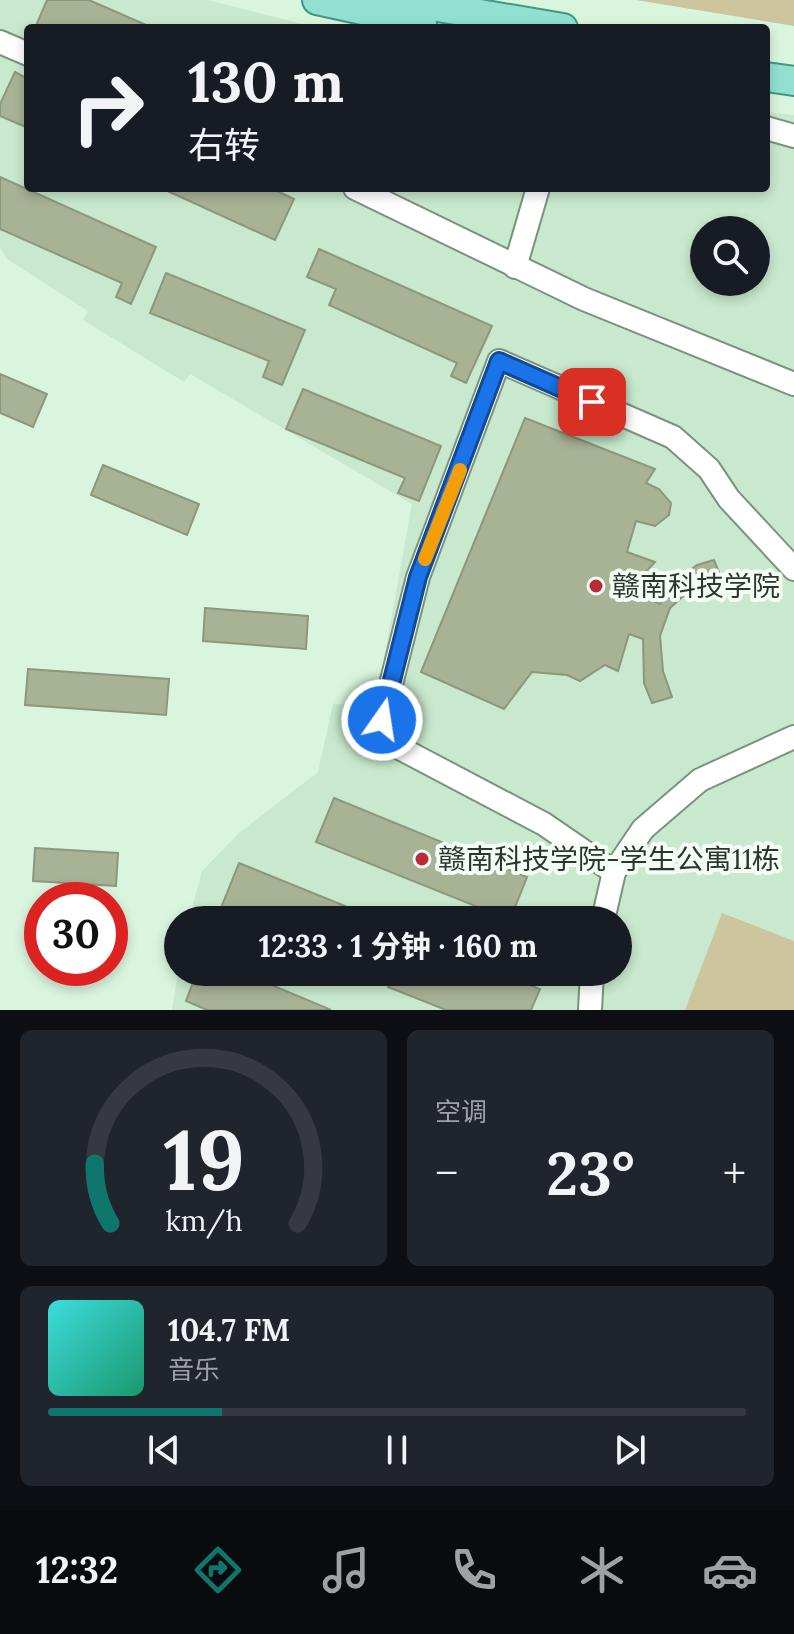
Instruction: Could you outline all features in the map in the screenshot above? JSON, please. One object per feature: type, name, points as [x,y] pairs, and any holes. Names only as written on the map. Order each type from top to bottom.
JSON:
[{"type":"main road","points":[[317,0],[430,24]]},
{"type":"main road","points":[[396,0],[539,24]]},
{"type":"main road","points":[[770,59],[794,62]]},
{"type":"main road","points":[[770,78],[794,81]]},
{"type":"street","points":[[0,42],[24,52]]},
{"type":"street","points":[[770,129],[794,136]]},
{"type":"street","points":[[363,192],[584,299],[794,384]]},
{"type":"street","points":[[515,267],[537,192]]},
{"type":"street","points":[[614,872],[544,824],[392,744],[382,720],[418,577],[499,361],[673,437],[709,469],[729,499],[794,569]]},
{"type":"street","points":[[606,906],[614,872],[643,829],[700,780],[794,737]]},
{"type":"street","points":[[590,1010],[591,986]]},
{"type":"shaded area","name":"赣南科技学院","points":[[0,0],[208,0],[302,24],[24,24],[24,192],[770,192],[770,112],[794,115],[794,1010],[172,1010],[176,986],[632,986],[632,906],[193,906],[202,871],[240,832],[318,772],[333,704],[370,705],[382,669],[412,504],[190,374],[184,382],[83,320],[88,311],[7,259],[0,248]]},
{"type":"shaded area","points":[[636,0],[794,0],[794,26]]},
{"type":"shaded area","points":[[722,913],[794,941],[794,1010],[685,1010]]},
{"type":"building","points":[[47,0],[89,0],[144,24],[37,24]]},
{"type":"building","points":[[15,72],[24,77],[24,126],[0,116],[0,104]]},
{"type":"building","points":[[0,177],[24,188],[24,192],[33,192],[156,247],[131,304],[116,297],[122,283],[0,229]]},
{"type":"building","points":[[170,192],[279,192],[294,199],[275,240]]},
{"type":"building","points":[[319,249],[492,326],[466,383],[451,376],[457,363],[329,305],[336,289],[307,277]]},
{"type":"building","points":[[166,273],[305,330],[282,385],[263,377],[269,361],[150,313]]},
{"type":"building","points":[[0,374],[47,394],[33,427],[0,413]]},
{"type":"building","points":[[303,389],[441,446],[419,501],[398,493],[405,478],[286,429]]},
{"type":"building","points":[[525,418],[655,469],[646,483],[659,489],[671,503],[669,515],[655,526],[636,521],[627,552],[655,562],[630,590],[660,604],[671,585],[697,565],[714,560],[719,572],[690,590],[670,608],[660,636],[663,671],[672,697],[652,703],[644,683],[643,639],[629,634],[618,671],[605,665],[580,681],[567,675],[532,672],[504,709],[421,672]]},
{"type":"building","points":[[103,465],[199,504],[187,535],[91,495]]},
{"type":"building","points":[[205,608],[308,616],[306,649],[203,641]]},
{"type":"building","points":[[28,669],[169,679],[166,715],[25,705]]},
{"type":"building","name":"赣南科技学院-学生公寓11栋","points":[[334,798],[527,877],[516,906],[475,906],[316,842]]},
{"type":"building","points":[[35,848],[118,853],[116,882],[33,881]]},
{"type":"building","points":[[239,863],[345,906],[222,906]]},
{"type":"building","points":[[192,986],[274,986],[331,1010],[207,1010],[186,1001]]},
{"type":"building","points":[[532,986],[540,989],[531,1010],[446,1010],[388,987]]},
{"type":"slow traffic","points":[[425,559],[460,470]]},
{"type":"place","name":"赣南科技学院","points":[[596,586]]},
{"type":"place","name":"赣南科技学院-学生公寓11栋","points":[[422,859]]},
{"type":"route","points":[[382,720],[418,577],[499,361],[592,402]]}]
